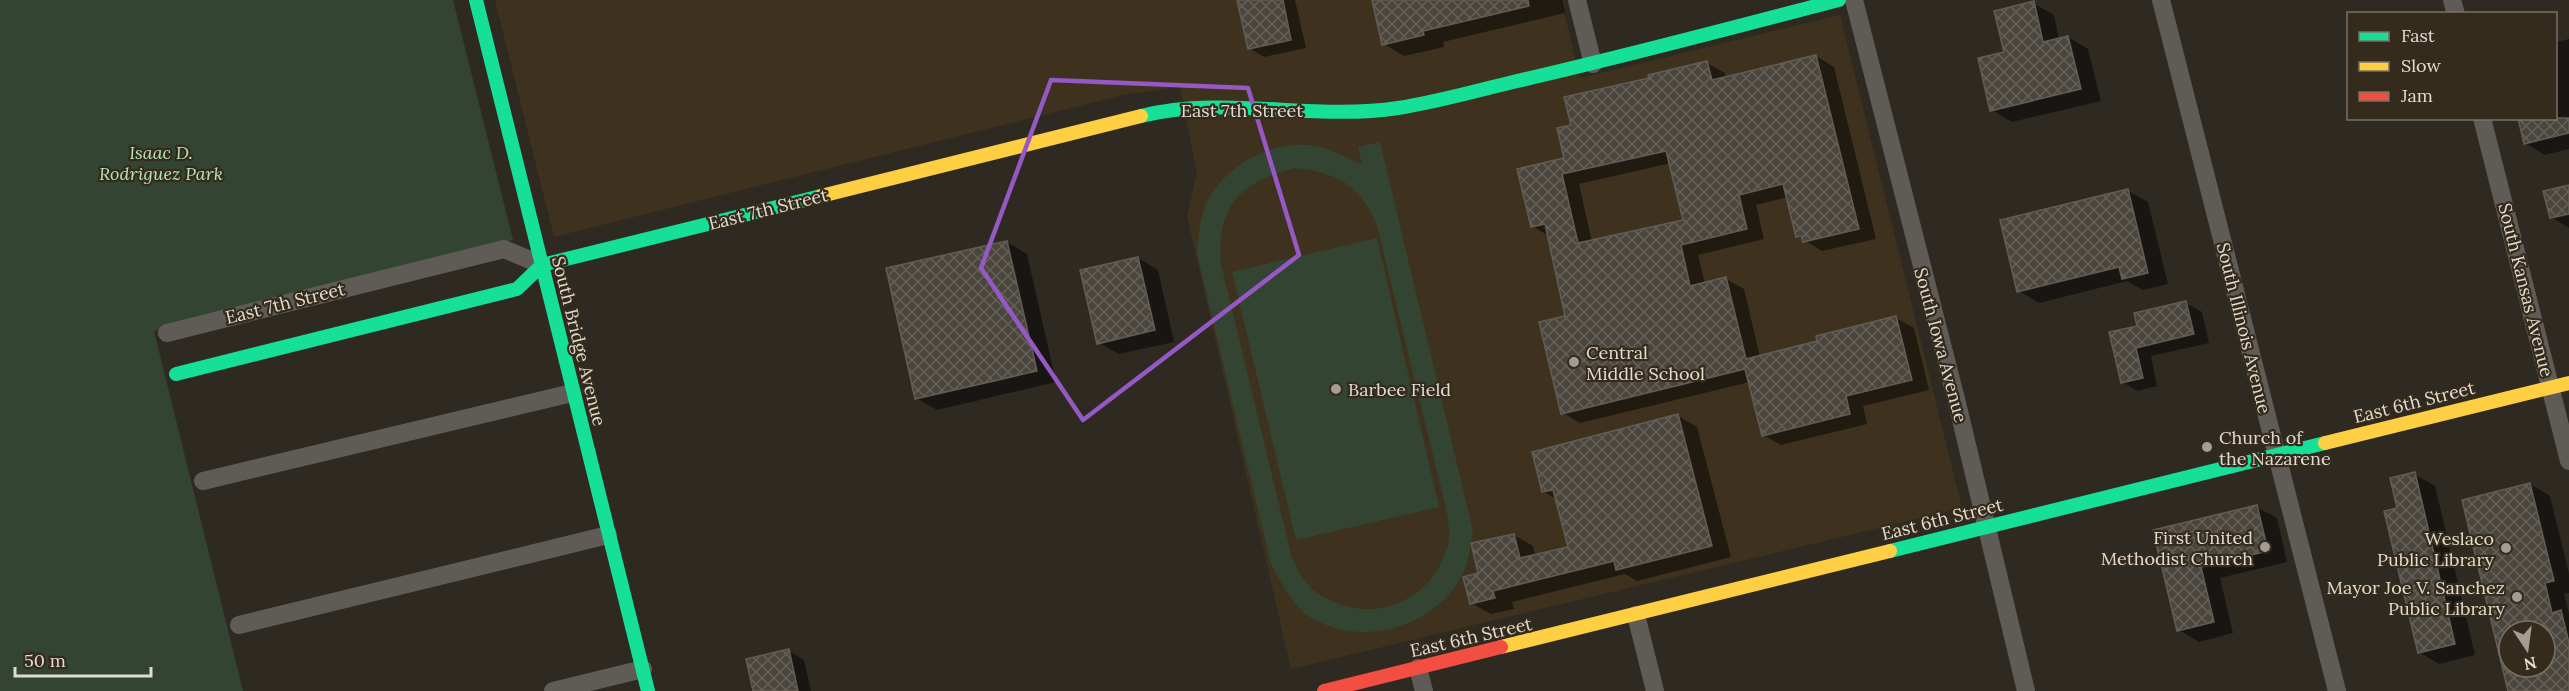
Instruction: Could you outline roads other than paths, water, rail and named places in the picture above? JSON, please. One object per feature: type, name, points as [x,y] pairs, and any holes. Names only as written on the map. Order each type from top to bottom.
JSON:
[{"type":"street","name":"South Bridge Avenue","points":[[476,0],[648,691]]},
{"type":"street","points":[[1577,0],[1593,64]]},
{"type":"street","name":"East 7th Street","points":[[167,333],[504,249],[542,265],[1158,112],[1221,107],[1348,111],[1398,108],[1593,64],[1839,0]]},
{"type":"street","name":"South Iowa Avenue","points":[[1854,0],[1957,403],[2026,691]]},
{"type":"street","name":"South Illinois Avenue","points":[[2161,0],[2337,691]]},
{"type":"street","name":"South Kansas Avenue","points":[[2483,120],[2569,461]]},
{"type":"street","points":[[176,374],[517,290],[542,265]]},
{"type":"street","name":"East 6th Street","points":[[1324,691],[2569,383]]},
{"type":"street","points":[[203,481],[572,393]]},
{"type":"street","points":[[239,625],[608,536]]},
{"type":"street","points":[[1636,615],[1655,691]]},
{"type":"street","points":[[1418,668],[1424,691]]},
{"type":"street","points":[[553,691],[643,669]]},
{"type":"place","name":"Central Middle School","points":[[1574,362]]},
{"type":"place","name":"Barbee Field","points":[[1336,389]]},
{"type":"place","name":"Church of the Nazarene","points":[[2207,447]]},
{"type":"place","name":"First United Methodist Church","points":[[2265,547]]},
{"type":"place","name":"Weslaco Public Library","points":[[2506,548]]},
{"type":"place","name":"Mayor Joe V. Sanchez Public Library","points":[[2517,597]]},
{"type":"park label","name":"Isaac D. Rodriguez Park","points":[[161,162]]}]
